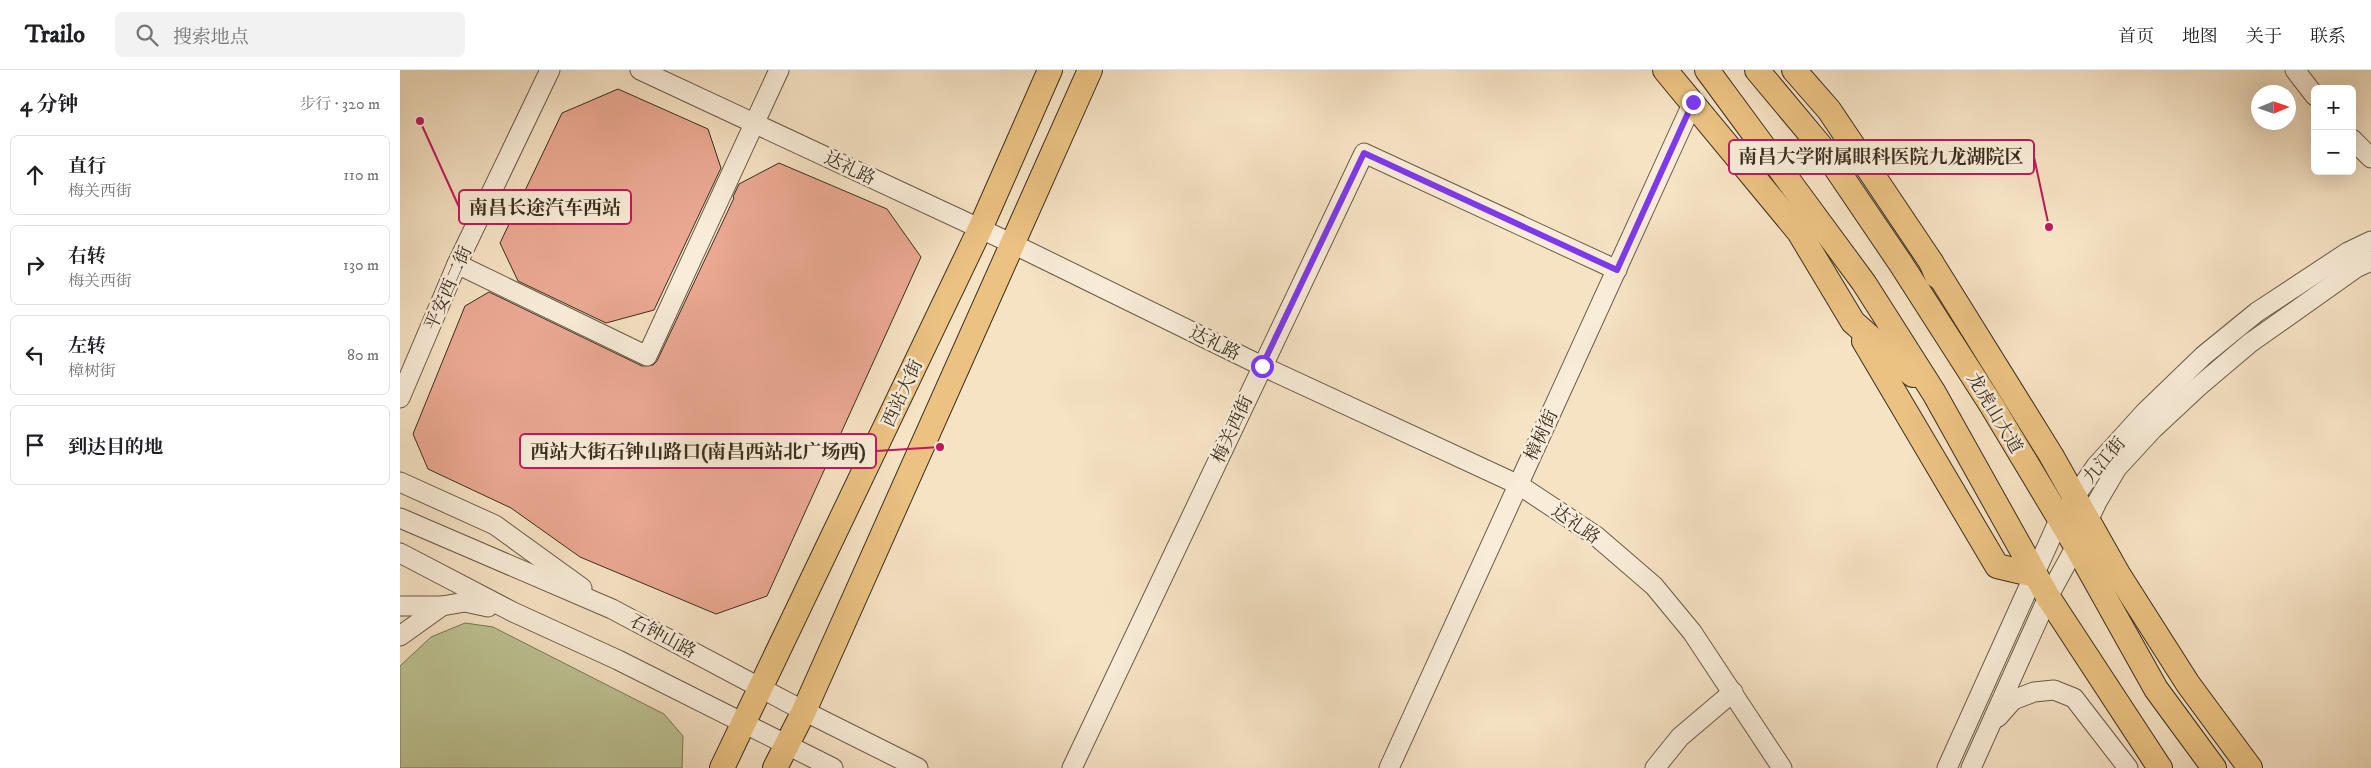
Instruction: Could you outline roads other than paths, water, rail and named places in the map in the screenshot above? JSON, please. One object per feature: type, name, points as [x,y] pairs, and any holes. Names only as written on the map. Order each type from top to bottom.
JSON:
[{"type":"main road","name":"西站大街","points":[[722,768],[980,229],[1050,70]]},
{"type":"main road","points":[[775,768],[804,711],[1090,70]]},
{"type":"main road","points":[[1665,70],[1799,232],[1997,566],[2035,575]]},
{"type":"main road","points":[[1707,70],[1864,283],[1934,393],[2048,597],[2160,768]]},
{"type":"main road","name":"龙虎山大道","points":[[1757,70],[1823,149],[1901,264],[1992,406],[2076,546],[2156,689],[2214,768]]},
{"type":"main road","points":[[1794,70],[1829,110],[1931,262],[2051,455],[2118,574],[2188,684],[2250,768]]},
{"type":"main road","points":[[1931,262],[1992,406]]},
{"type":"main road","points":[[1853,322],[1934,393]]},
{"type":"main road","points":[[2156,689],[2238,768]]},
{"type":"main road","points":[[2110,692],[2142,768]]},
{"type":"street","name":"平安西二街","points":[[400,398],[457,264],[550,70]]},
{"type":"street","name":"达礼路","points":[[640,70],[1013,244],[1262,366],[1519,485],[1596,536],[1654,586],[1692,632],[1782,768]]},
{"type":"street","points":[[457,264],[647,356],[779,70]]},
{"type":"street","points":[[2295,70],[2311,91]]},
{"type":"street","name":"樟树街","points":[[1390,768],[1693,102]]},
{"type":"street","points":[[2356,143],[2371,158]]},
{"type":"street","name":"梅关西街","points":[[1072,768],[1364,153],[1617,270]]},
{"type":"street","name":"九江街","points":[[1946,768],[2059,520],[2096,466],[2146,411],[2202,356],[2257,312],[2348,252],[2371,241]]},
{"type":"street","name":"九江街","points":[[1971,768],[2048,597],[2117,468],[2153,429],[2198,387],[2250,343],[2356,268],[2371,261]]},
{"type":"street","points":[[404,481],[495,525],[612,609]]},
{"type":"street","name":"石钟山路","points":[[400,518],[612,609],[804,711],[918,768]]},
{"type":"street","points":[[400,553],[513,612],[618,660],[833,768]]},
{"type":"street","points":[[400,606],[442,606],[465,602],[513,612]]},
{"type":"street","points":[[401,634],[442,606]]},
{"type":"street","points":[[1990,725],[2013,700],[2034,692],[2054,690],[2074,698],[2128,768]]},
{"type":"street","points":[[1655,768],[1680,737],[1733,692]]},
{"type":"place","name":"南昌长途汽车西站","points":[[420,121]]},
{"type":"place","name":"南昌大学附属眼科医院九龙湖院区","points":[[2049,227]]},
{"type":"place","name":"西站大街石钟山路口(南昌西站北广场西)","points":[[940,447]]}]
